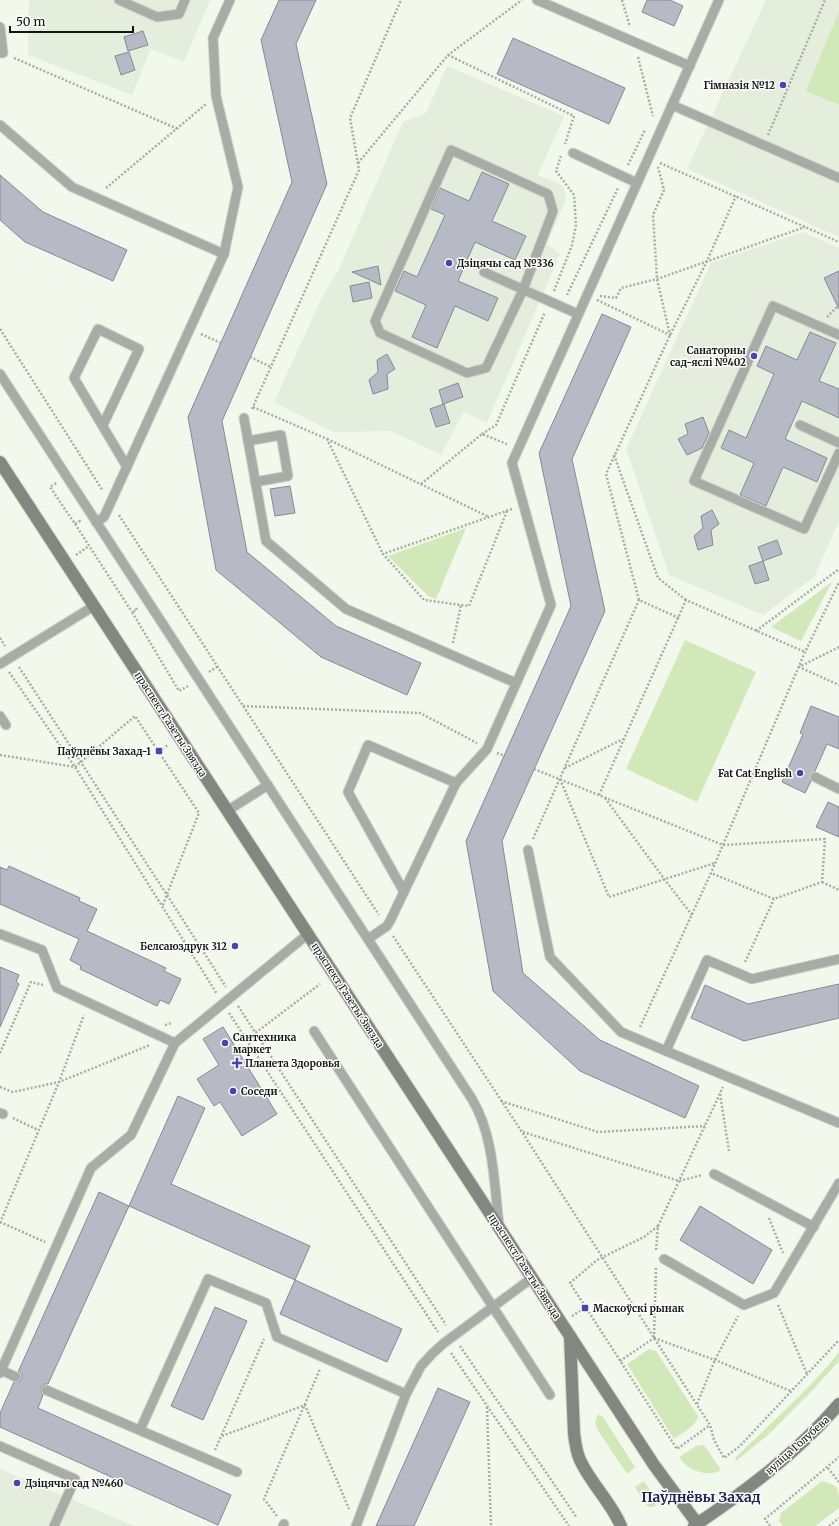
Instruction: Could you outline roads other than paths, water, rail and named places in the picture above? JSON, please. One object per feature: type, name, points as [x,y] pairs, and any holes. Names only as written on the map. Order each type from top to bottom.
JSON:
[{"type":"main road","name":"праспект Газеты Звязда","points":[[0,462],[654,1465],[697,1525]]},
{"type":"main road","points":[[570,1335],[574,1433],[576,1447],[581,1461],[616,1514],[621,1526]]},
{"type":"main road","name":"вуліца Голубева","points":[[697,1525],[745,1490],[778,1463],[805,1439],[839,1404]]},
{"type":"lane","points":[[119,0],[157,17],[179,14],[185,0]]},
{"type":"lane","points":[[96,522],[104,517],[111,503],[224,254],[238,188],[216,96],[213,38],[230,0]]},
{"type":"lane","points":[[537,0],[690,66]]},
{"type":"lane","points":[[368,939],[387,926],[456,783],[487,748],[551,605],[512,462],[720,0]]},
{"type":"lane","points":[[0,27],[1,53]]},
{"type":"lane","points":[[672,105],[839,178]]},
{"type":"lane","points":[[0,125],[72,187],[224,254]]},
{"type":"lane","points":[[451,150],[548,194],[553,211],[523,290],[486,368],[467,373],[380,333],[375,321],[451,150]]},
{"type":"lane","points":[[573,154],[637,183]]},
{"type":"lane","points":[[484,272],[578,314]]},
{"type":"lane","points":[[839,335],[773,306],[694,481],[804,528],[839,453]]},
{"type":"lane","points":[[103,426],[139,349],[98,329],[74,378],[127,467]]},
{"type":"lane","points":[[0,374],[476,1106],[482,1120],[490,1150],[499,1227]]},
{"type":"lane","points":[[244,422],[266,540],[346,609],[516,683]]},
{"type":"lane","points":[[800,425],[839,443]]},
{"type":"lane","points":[[248,441],[281,435],[288,476],[255,482]]},
{"type":"lane","points":[[1,663],[94,606]]},
{"type":"lane","points":[[0,716],[6,725]]},
{"type":"lane","points":[[404,892],[348,792],[368,745],[456,783]]},
{"type":"lane","points":[[815,777],[839,788]]},
{"type":"lane","points":[[228,811],[268,785]]},
{"type":"lane","points":[[528,850],[550,957],[621,1032],[839,1123]]},
{"type":"lane","points":[[0,934],[42,950],[58,988],[170,1040]]},
{"type":"lane","points":[[16,1377],[1,1371],[91,1168],[131,1135],[170,1040],[223,1003],[308,934]]},
{"type":"lane","points":[[666,1051],[708,960],[752,979],[839,959]]},
{"type":"lane","points":[[314,1032],[550,1395]]},
{"type":"lane","points":[[714,1174],[814,1226]]},
{"type":"lane","points":[[660,1260],[744,1305],[774,1293],[839,1183]]},
{"type":"lane","points":[[356,1526],[406,1394],[421,1366],[444,1342],[494,1308],[532,1278]]},
{"type":"lane","points":[[140,1430],[208,1279],[266,1303],[277,1337],[406,1394]]},
{"type":"lane","points":[[46,1390],[237,1472]]},
{"type":"lane","points":[[0,1446],[75,1479],[54,1526]]},
{"type":"place","name":"Гімназія №12","points":[[783,85]]},
{"type":"place","name":"Дзіцячы сад №336","points":[[449,263]]},
{"type":"place","name":"Санаторны сад-яслі №402","points":[[754,356]]},
{"type":"place","name":"Паўднёвы Захад-1","points":[[159,751]]},
{"type":"place","name":"Fat Cat English","points":[[800,773]]},
{"type":"place","name":"Белсаюздрук 312","points":[[235,946]]},
{"type":"place","name":"Сантехника маркет","points":[[225,1043]]},
{"type":"place","name":"Планета Здоровья","points":[[237,1063]]},
{"type":"place","name":"Соседи","points":[[233,1091]]},
{"type":"place","name":"Маскоўскі рынак","points":[[585,1308]]},
{"type":"place","name":"Дзіцячы сад №460","points":[[17,1483]]},
{"type":"district","name":"Паўднёвы Захад","points":[[701,1497]]}]
